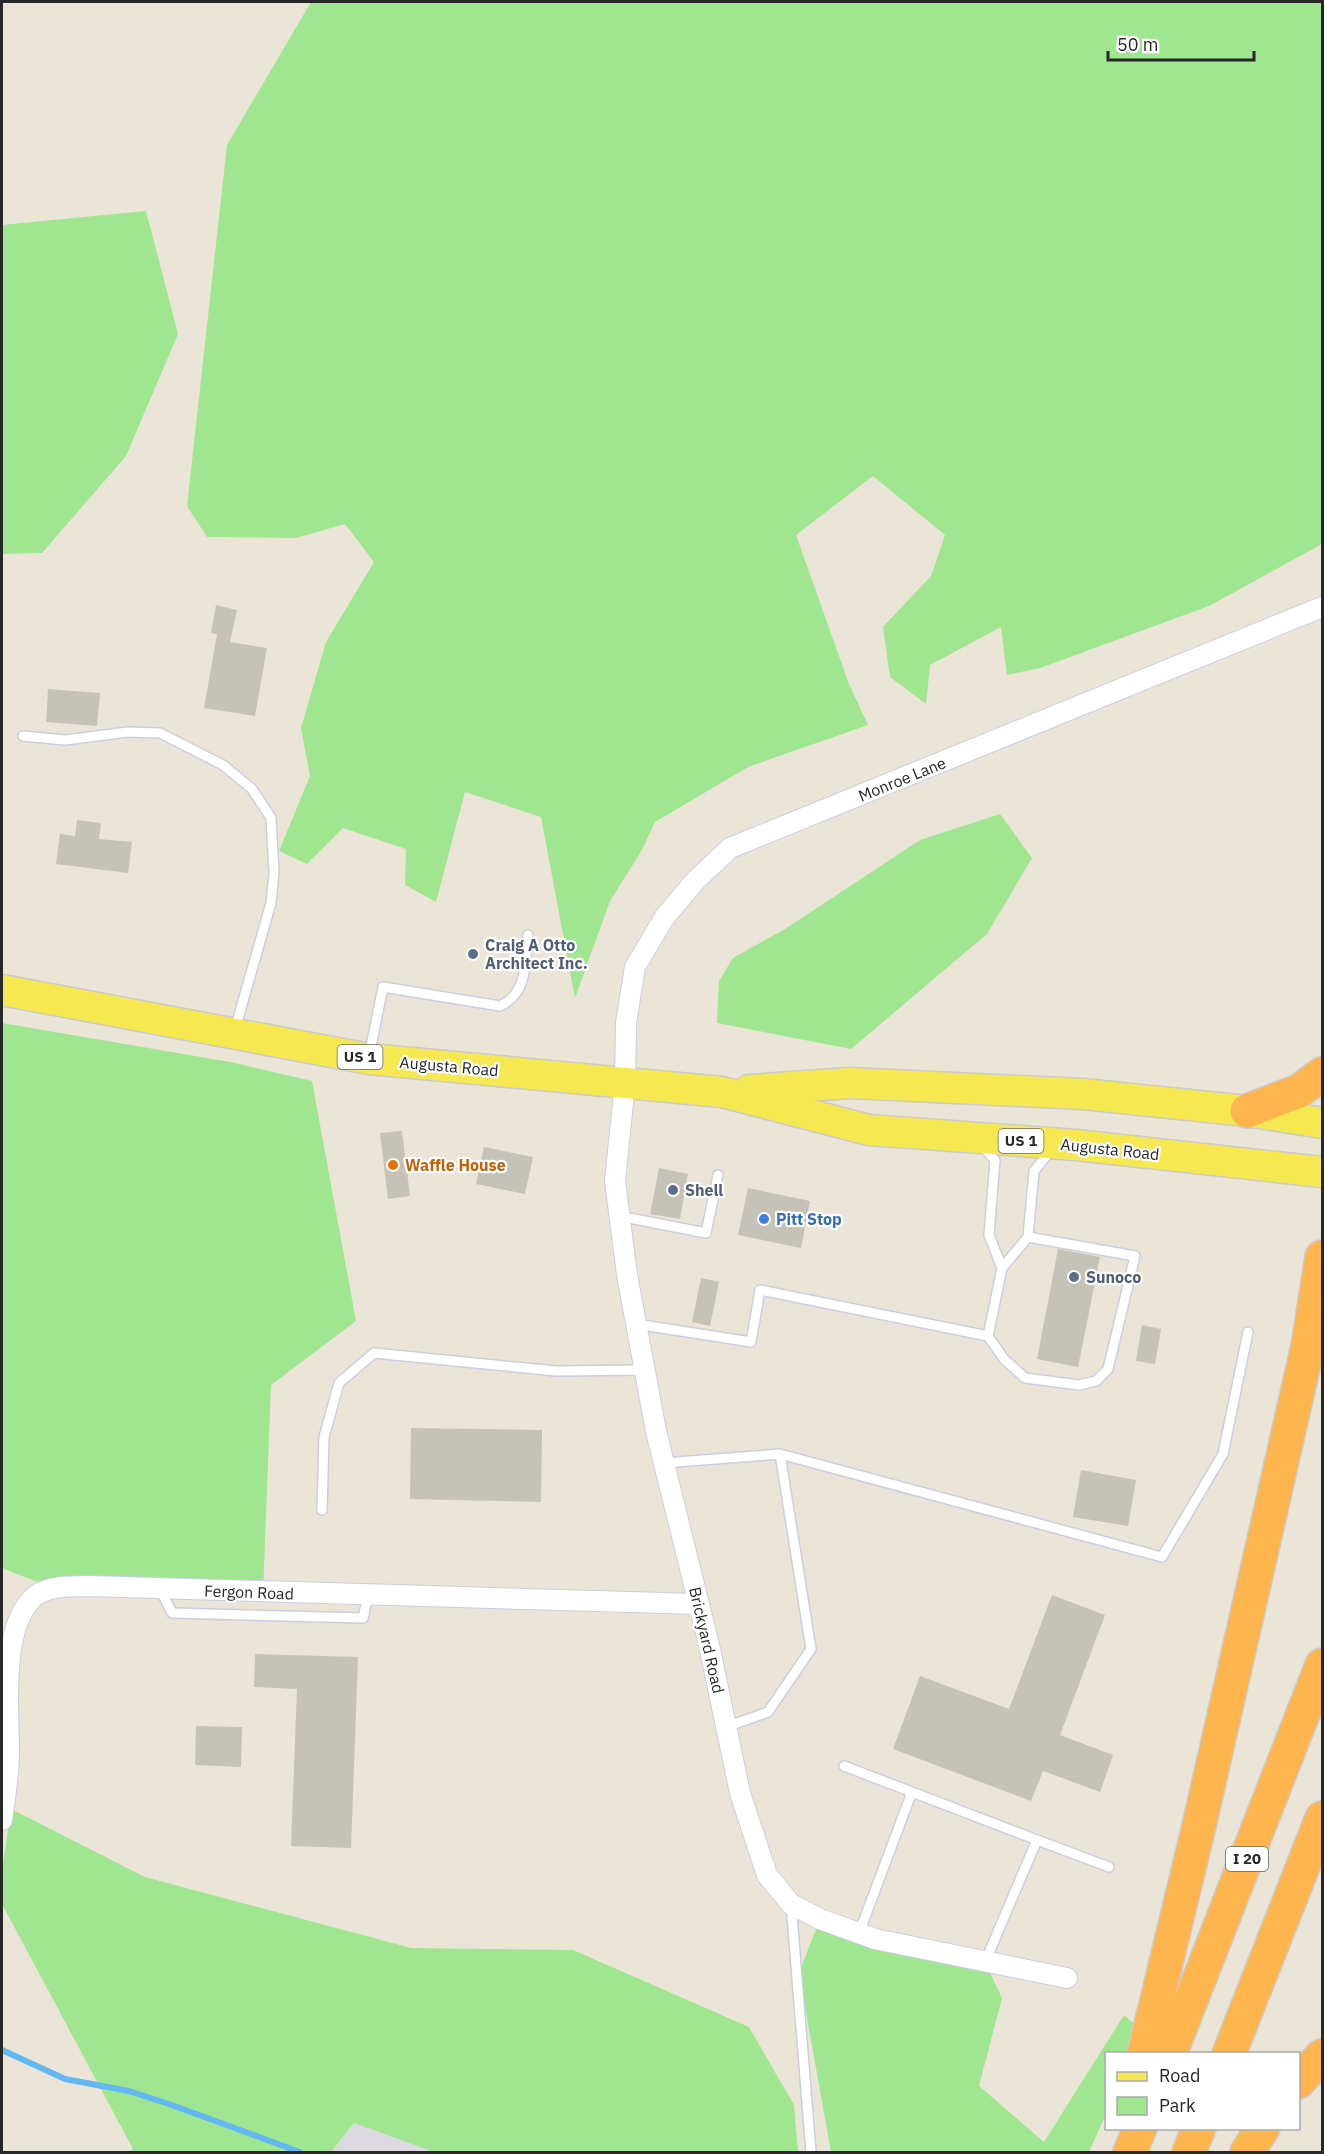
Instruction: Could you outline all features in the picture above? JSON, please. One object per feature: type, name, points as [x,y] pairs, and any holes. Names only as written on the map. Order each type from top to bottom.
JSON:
[{"type":"highway","points":[[1247,1111],[1299,1091],[1323,1074]]},
{"type":"highway","points":[[1143,2052],[1202,1815],[1308,1346],[1323,1257]]},
{"type":"highway","name":"I 20","points":[[1171,2052],[1323,1665]]},
{"type":"highway","points":[[1230,2052],[1323,1818]]},
{"type":"highway","points":[[1300,2081],[1323,2056]]},
{"type":"highway","points":[[1119,2152],[1124,2130]]},
{"type":"highway","points":[[1130,2152],[1139,2130]]},
{"type":"highway","points":[[1189,2152],[1198,2130]]},
{"type":"highway","points":[[1247,2152],[1262,2130]]},
{"type":"main road","name":"Augusta Road","points":[[2,990],[369,1059],[722,1092],[869,1130],[1057,1143],[1323,1172]]},
{"type":"main road","name":"Augusta Road","points":[[722,1092],[850,1083],[1083,1094],[1247,1111],[1323,1123]]},
{"type":"street","name":"Monroe Lane","points":[[625,1083],[626,1023],[635,967],[664,918],[696,881],[730,848],[1323,607]]},
{"type":"street","name":"Brickyard Road","points":[[625,1083],[615,1181],[636,1324],[664,1463],[740,1793],[767,1875],[791,1904],[820,1919],[875,1939],[1067,1978]]},
{"type":"street","name":"Fergon Road","points":[[2,1820],[9,1751],[5,1679],[14,1622],[23,1606],[37,1594],[53,1588],[89,1586],[698,1604]]},
{"type":"lane","points":[[23,736],[65,740],[128,732],[160,733],[223,765],[252,789],[271,819],[274,873],[271,903],[234,1034]]},
{"type":"lane","points":[[369,1059],[383,987],[500,1005],[512,1000],[522,985],[528,935]]},
{"type":"lane","points":[[975,1138],[995,1160],[989,1234],[1002,1268]]},
{"type":"lane","points":[[988,1336],[1002,1268],[1028,1237],[1034,1170],[1057,1143]]},
{"type":"lane","points":[[619,1215],[706,1233],[718,1175]]},
{"type":"lane","points":[[636,1324],[751,1342],[760,1290],[988,1336],[1004,1359],[1025,1378],[1079,1385],[1096,1381],[1108,1369],[1135,1256],[1028,1237]]},
{"type":"lane","points":[[664,1463],[780,1454],[1162,1557],[1223,1454],[1248,1332]]},
{"type":"lane","points":[[322,1510],[324,1437],[339,1383],[374,1353],[556,1371],[645,1370]]},
{"type":"lane","points":[[726,1727],[768,1712],[811,1649],[780,1454]]},
{"type":"lane","points":[[844,1766],[1109,1867]]},
{"type":"lane","points":[[859,1933],[912,1792]]},
{"type":"lane","points":[[985,1962],[1037,1840]]},
{"type":"lane","points":[[791,1904],[811,2152]]},
{"type":"shaded area","points":[[354,2123],[434,2152],[331,2152]]},
{"type":"green space","points":[[311,2],[1322,2],[1322,544],[1209,606],[1040,668],[1007,675],[1001,627],[930,665],[926,704],[890,677],[883,627],[931,576],[945,535],[873,476],[796,535],[849,684],[868,725],[748,767],[655,822],[642,850],[610,901],[575,998],[541,817],[465,792],[436,902],[405,885],[406,849],[343,828],[307,864],[279,851],[310,776],[301,728],[326,642],[374,562],[345,524],[296,538],[207,537],[187,506],[227,145]]},
{"type":"green space","points":[[146,211],[178,334],[126,456],[42,553],[2,554],[2,225]]},
{"type":"green space","points":[[1000,814],[1032,858],[987,934],[851,1049],[717,1023],[719,981],[733,958],[785,929],[920,840]]},
{"type":"green space","points":[[2,1023],[230,1062],[312,1081],[356,1321],[271,1385],[263,1593],[53,1588],[2,1568]]},
{"type":"green space","points":[[11,1809],[145,1877],[411,1948],[573,1950],[749,2027],[794,2105],[798,2152],[434,2152],[354,2123],[331,2152],[127,2152],[133,2149],[2,1904],[2,1872]]},
{"type":"green space","points":[[820,1919],[985,1962],[1002,1998],[979,2086],[1044,2142],[1124,2015],[1145,2033],[1136,2052],[1105,2052],[1105,2116],[1089,2152],[831,2152],[799,1973]]},
{"type":"building","points":[[216,605],[237,610],[230,642],[267,648],[255,716],[204,708],[217,634],[211,633]]},
{"type":"building","points":[[48,689],[100,693],[97,726],[46,722]]},
{"type":"building","points":[[77,820],[101,823],[99,839],[132,842],[128,873],[56,864],[60,834],[75,836]]},
{"type":"building","points":[[402,1131],[410,1196],[388,1199],[380,1133]]},
{"type":"building","points":[[484,1147],[533,1157],[525,1194],[476,1184]]},
{"type":"building","points":[[659,1168],[688,1174],[680,1219],[650,1214]]},
{"type":"building","points":[[748,1188],[810,1201],[801,1248],[738,1235]]},
{"type":"building","points":[[1058,1249],[1100,1257],[1078,1367],[1037,1359]]},
{"type":"building","points":[[701,1278],[719,1282],[710,1326],[692,1322]]},
{"type":"building","points":[[1142,1325],[1161,1329],[1155,1364],[1136,1361]]},
{"type":"building","points":[[411,1428],[542,1430],[541,1502],[410,1499]]},
{"type":"building","points":[[1081,1470],[1136,1480],[1128,1526],[1073,1517]]},
{"type":"building","points":[[1052,1595],[1105,1615],[1060,1735],[1113,1755],[1100,1792],[1043,1771],[1031,1801],[893,1749],[920,1676],[1009,1709]]},
{"type":"building","points":[[255,1654],[358,1657],[351,1848],[291,1846],[297,1689],[254,1687]]},
{"type":"building","points":[[196,1726],[242,1727],[241,1767],[195,1765]]},
{"type":"waterway","points":[[2,2050],[65,2079],[129,2091],[300,2152]]},
{"type":"place","name":"Craig A Otto Architect Inc.","points":[[473,954]]},
{"type":"place","name":"Waffle House","points":[[393,1165]]},
{"type":"place","name":"Shell","points":[[673,1190]]},
{"type":"place","name":"Pitt Stop","points":[[764,1219]]},
{"type":"place","name":"Sunoco","points":[[1074,1277]]}]
